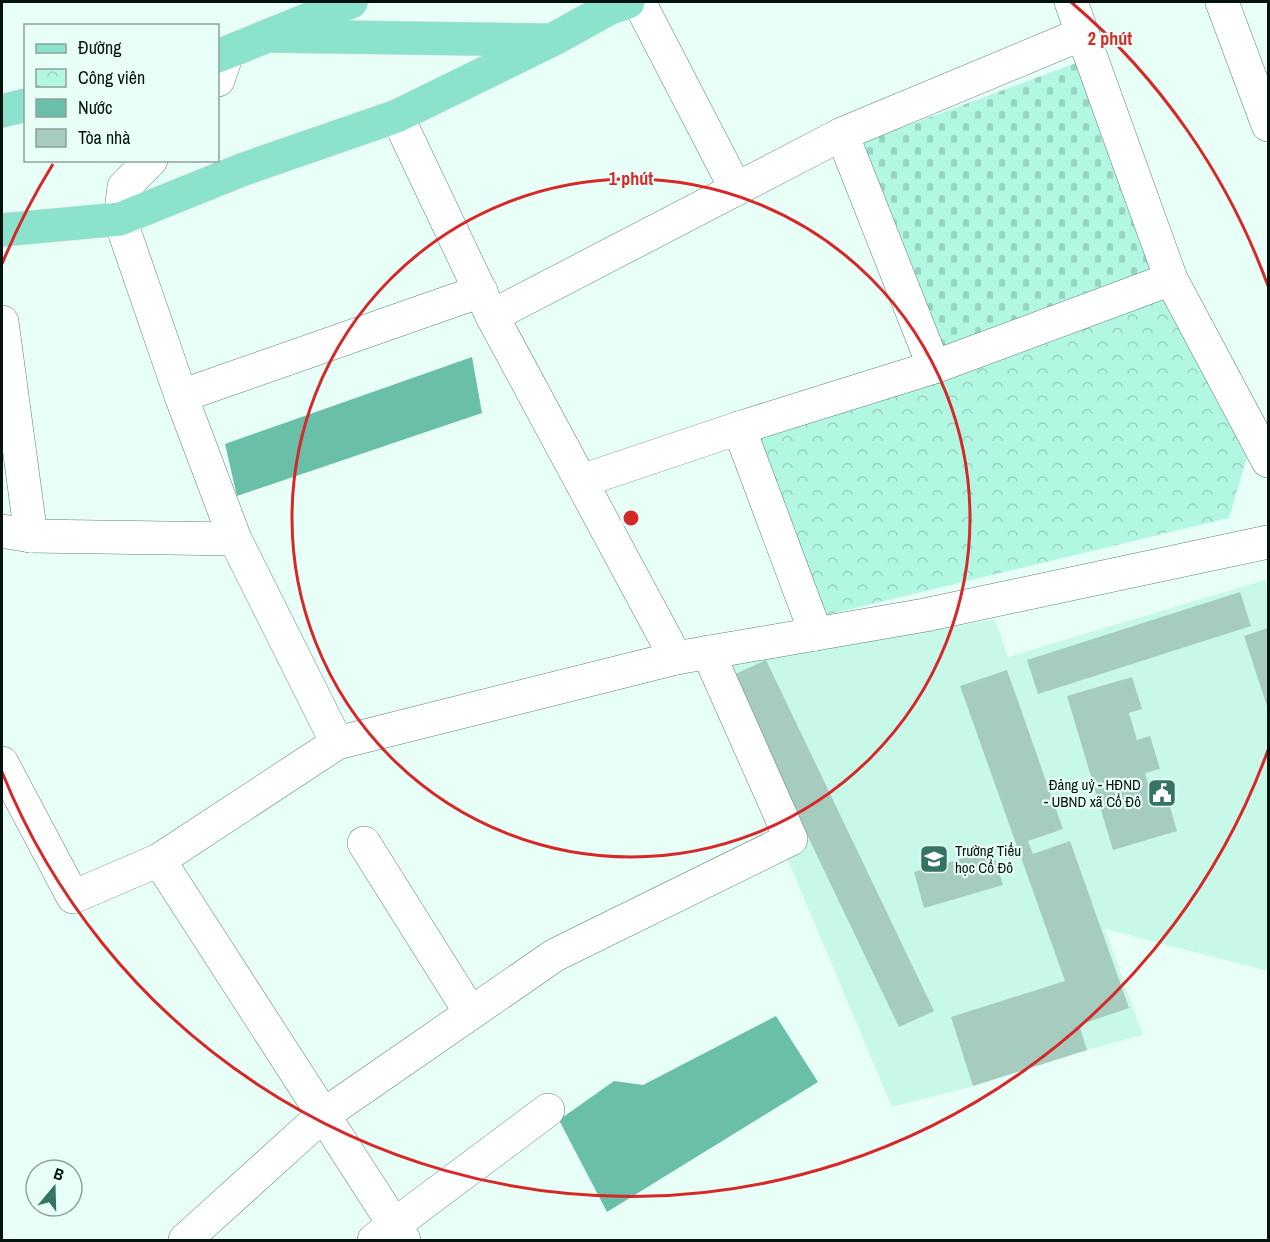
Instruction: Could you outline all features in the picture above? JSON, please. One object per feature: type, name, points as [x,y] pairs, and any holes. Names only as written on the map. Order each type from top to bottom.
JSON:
[{"type":"main road","points":[[220,63],[269,36],[351,2]]},
{"type":"main road","points":[[552,40],[575,2]]},
{"type":"main road","points":[[2,230],[120,219],[243,169],[397,116],[552,40],[610,8],[628,2]]},
{"type":"main road","points":[[269,36],[552,40]]},
{"type":"main road","points":[[2,111],[24,106]]},
{"type":"street","points":[[639,2],[736,189]]},
{"type":"street","points":[[1071,2],[1171,279],[1258,412],[1269,461]]},
{"type":"street","points":[[1222,2],[1269,125]]},
{"type":"street","points":[[181,396],[486,304],[736,189],[842,134],[1082,34]]},
{"type":"street","points":[[397,116],[486,304],[676,658]]},
{"type":"street","points":[[842,134],[934,367]]},
{"type":"street","points":[[149,162],[124,187],[120,219],[181,396],[235,539],[337,743]]},
{"type":"street","points":[[580,481],[934,367],[1171,279]]},
{"type":"street","points":[[2,321],[16,533],[235,539]]},
{"type":"street","points":[[739,428],[816,634]]},
{"type":"street","points":[[2,763],[73,897],[159,860],[337,743],[676,658],[926,615],[1269,542]]},
{"type":"street","points":[[185,1240],[322,1116],[555,955],[791,839],[708,652]]},
{"type":"street","points":[[364,843],[470,1012]]},
{"type":"street","points":[[159,860],[322,1116],[391,1236],[548,1110]]},
{"type":"shaded area","name":"Trường Tiểu học Cổ Đô","points":[[1268,579],[1268,971],[1105,929],[1143,1035],[973,1086],[892,1107],[785,853],[728,660],[995,620],[1008,657]]},
{"type":"green space","points":[[1076,63],[1156,275],[939,356],[858,144]]},
{"type":"green space","points":[[1165,292],[1247,458],[1229,518],[826,615],[751,440]]},
{"type":"water","points":[[472,357],[482,413],[237,496],[225,444]]},
{"type":"water","points":[[776,1016],[818,1082],[607,1212],[559,1120],[614,1081],[643,1085]]},
{"type":"building","points":[[1240,592],[1251,626],[1038,694],[1027,660]]},
{"type":"building","points":[[1268,628],[1268,709],[1244,636]]},
{"type":"building","points":[[766,660],[934,1011],[899,1027],[731,676]]},
{"type":"building","points":[[1007,670],[1063,829],[1028,841],[1033,854],[1070,841],[1129,1008],[1079,1025],[1087,1050],[973,1086],[951,1017],[1065,981],[960,686]]},
{"type":"building","points":[[1132,677],[1142,709],[1129,713],[1137,740],[1150,736],[1160,769],[1145,773],[1154,804],[1168,800],[1177,831],[1113,850],[1067,696]]},
{"type":"building","points":[[992,850],[1003,885],[924,908],[914,872]]},
{"type":"place","name":"Đảng uỷ - HĐND - UBND xã Cổ Đô","points":[[1162,793]]},
{"type":"place","name":"Trường Tiểu học Cổ Đô","points":[[934,859]]}]
